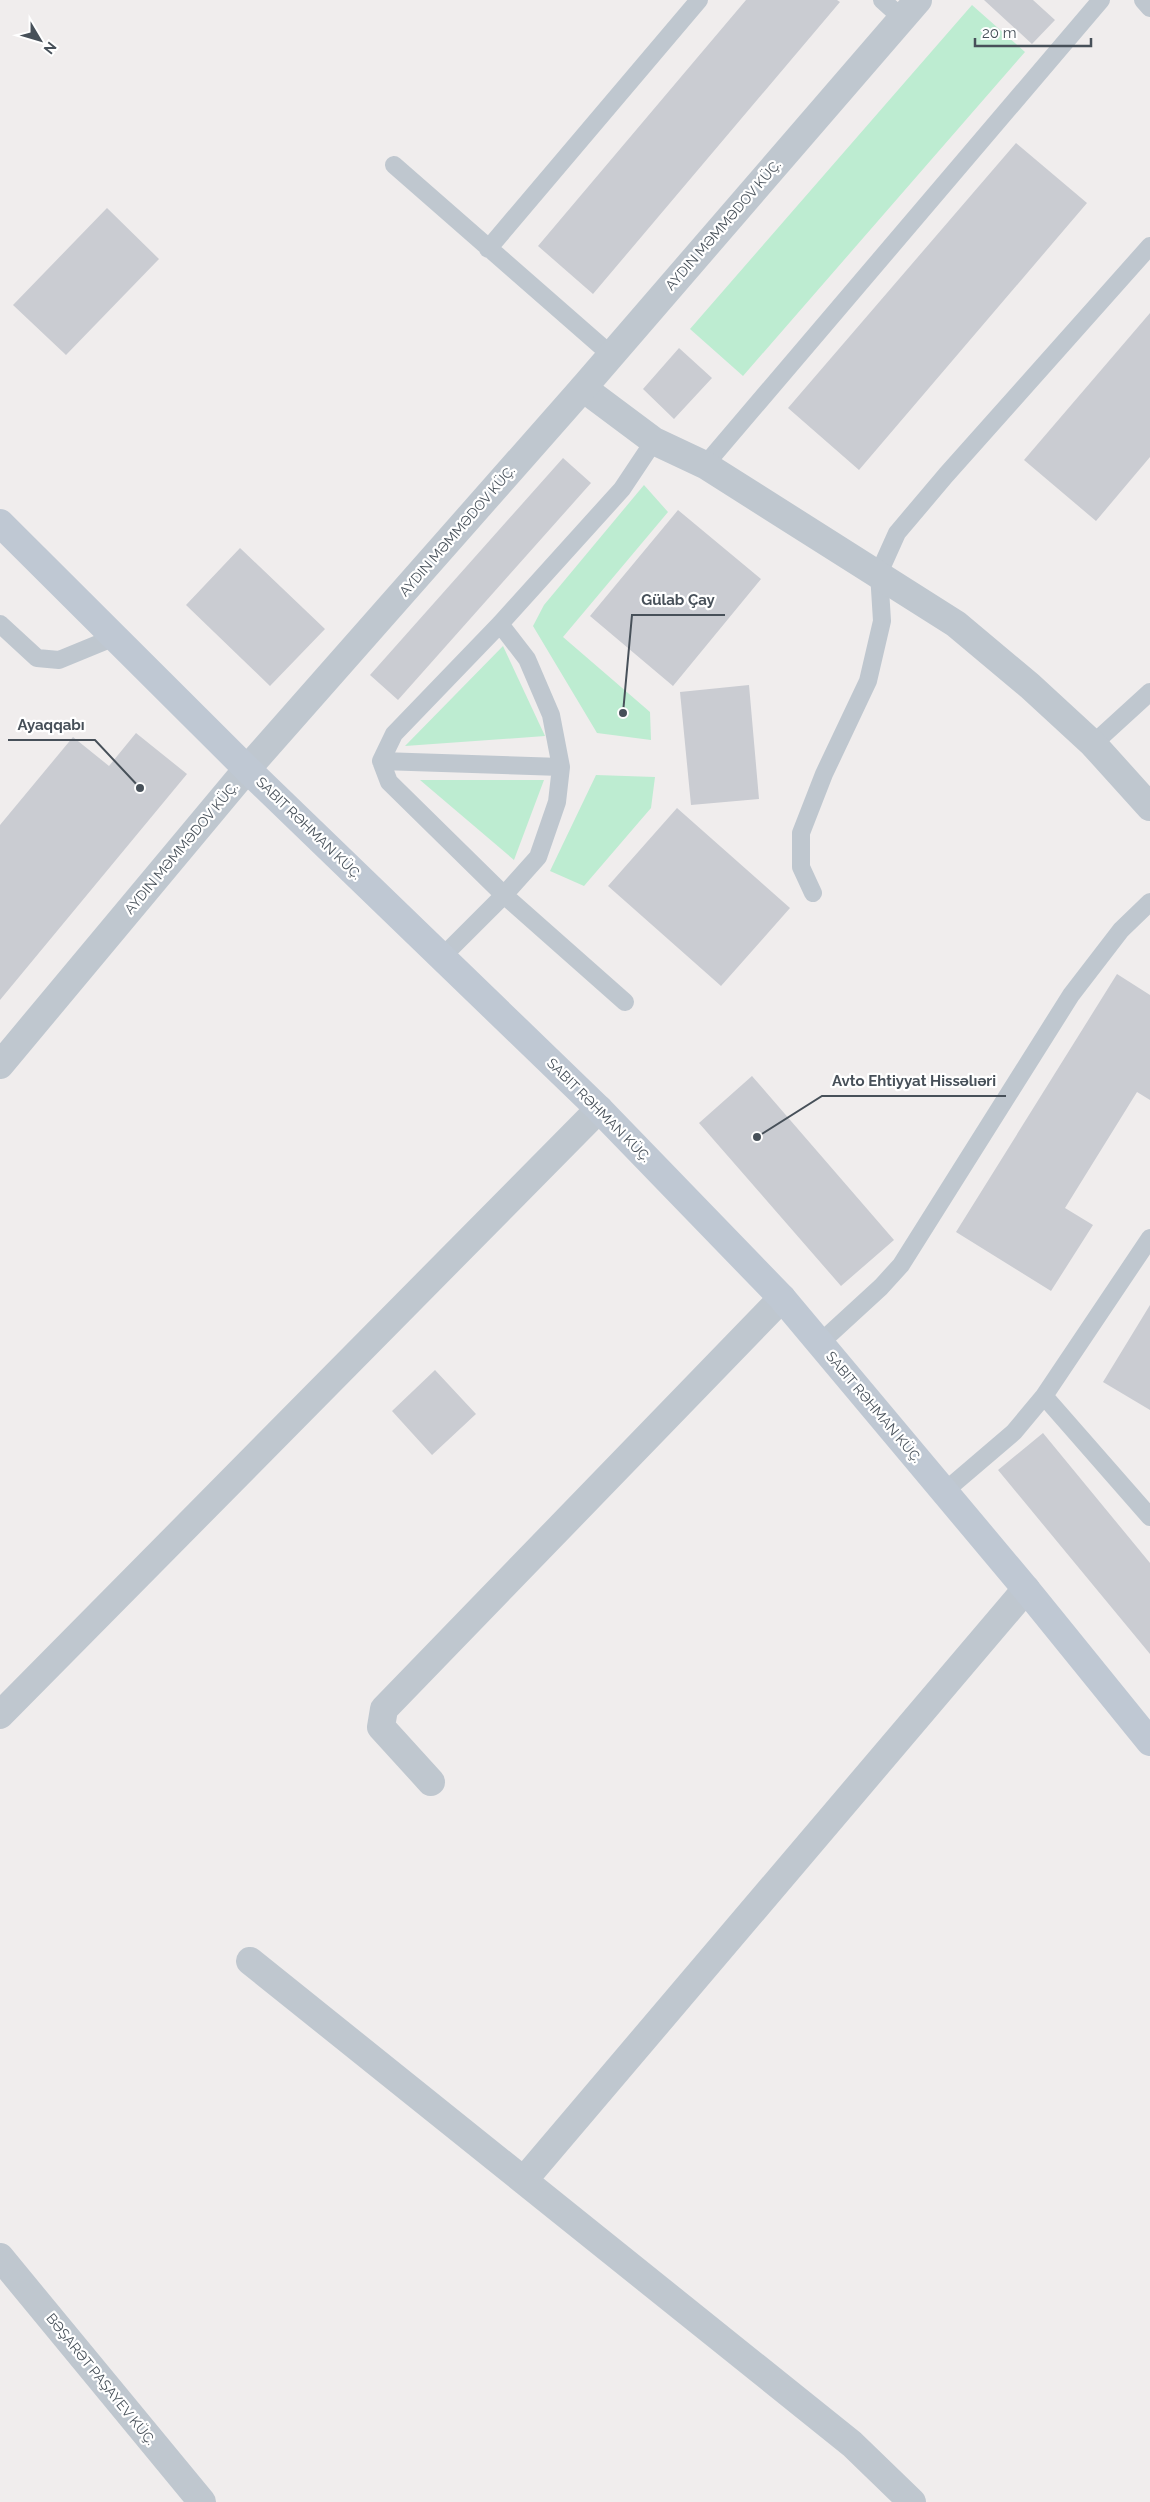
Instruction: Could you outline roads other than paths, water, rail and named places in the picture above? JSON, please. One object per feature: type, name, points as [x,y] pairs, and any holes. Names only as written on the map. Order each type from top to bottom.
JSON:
[{"type":"main road","name":"SABIT RƏHMAN KÜÇ.","points":[[0,523],[247,769],[443,956],[599,1109],[782,1298],[945,1491],[1150,1742]]},
{"type":"street","points":[[0,1064],[247,769],[583,388],[610,354],[910,9]]},
{"type":"street","points":[[583,388],[654,441],[705,465],[879,573],[956,624],[1030,686],[1093,744],[1150,807]]},
{"type":"street","points":[[0,1715],[599,1109]]},
{"type":"street","points":[[431,1782],[381,1727],[384,1709],[782,1298]]},
{"type":"street","points":[[524,2180],[1026,1589]]},
{"type":"street","points":[[250,1961],[852,2444],[912,2502]]},
{"type":"street","name":"BƏŞARƏT PAŞAYEV KÜÇ.","points":[[0,2257],[202,2502]]},
{"type":"lane","points":[[488,249],[699,0]]},
{"type":"lane","points":[[882,0],[910,9]]},
{"type":"lane","points":[[705,465],[1101,0]]},
{"type":"lane","points":[[1143,0],[1150,8]]},
{"type":"lane","points":[[394,165],[610,354]]},
{"type":"lane","points":[[813,893],[801,867],[801,833],[824,774],[868,681],[882,621],[879,573],[897,533],[1150,246]]},
{"type":"lane","points":[[624,1002],[504,896],[389,782],[381,761],[394,734],[500,624],[622,489],[654,441]]},
{"type":"lane","points":[[0,624],[37,658],[59,660],[115,637]]},
{"type":"lane","points":[[443,956],[504,896],[538,857],[557,802],[561,766],[551,715],[527,659],[500,624]]},
{"type":"lane","points":[[1093,744],[1150,692]]},
{"type":"lane","points":[[381,761],[561,766]]},
{"type":"lane","points":[[820,1343],[881,1287],[901,1265],[1071,995],[1121,930],[1150,902]]},
{"type":"lane","points":[[945,1491],[1014,1432],[1044,1396],[1150,1238]]},
{"type":"lane","points":[[1044,1396],[1150,1517]]},
{"type":"place","name":"Gülab Çay","points":[[623,713]]},
{"type":"place","name":"Ayaqqabı","points":[[140,788]]},
{"type":"place","name":"Avto Ehtiyyat Hissəlıəri","points":[[757,1137]]}]
